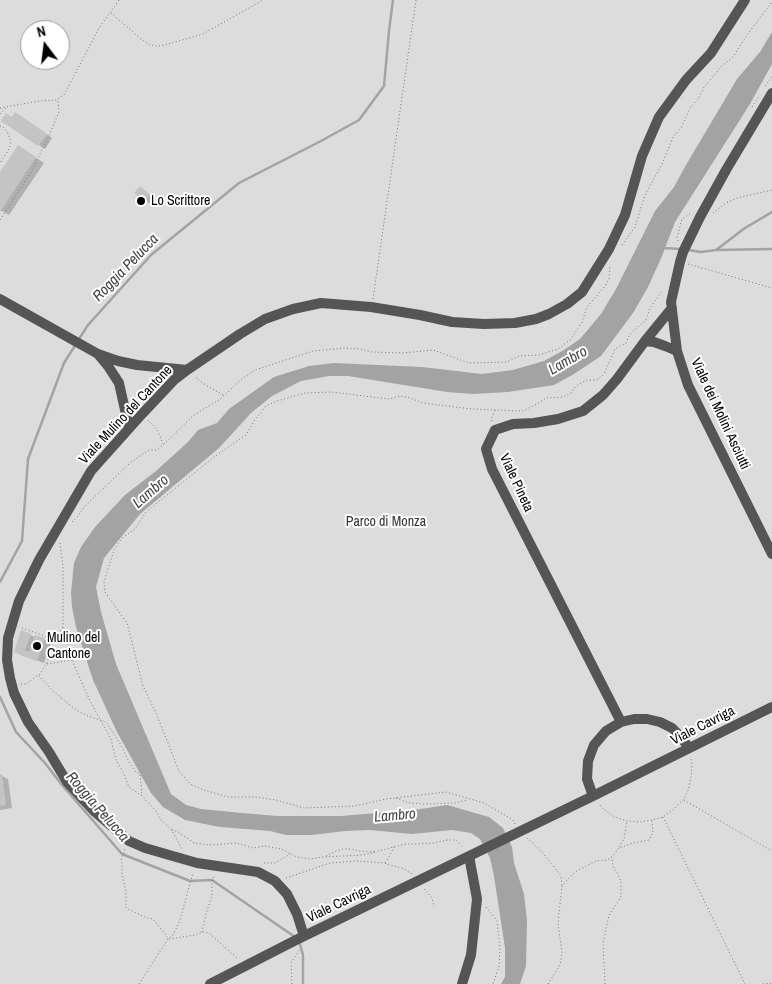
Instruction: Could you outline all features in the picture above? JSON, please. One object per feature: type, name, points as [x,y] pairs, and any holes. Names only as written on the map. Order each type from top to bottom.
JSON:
[{"type":"lane","name":"Viale Mulino del Cantone","points":[[304,936],[298,914],[287,894],[275,881],[258,872],[197,863],[152,851],[129,841],[95,812],[67,782],[28,722],[14,693],[10,678],[7,660],[8,638],[19,601],[39,560],[91,471],[174,380],[265,319],[321,303],[420,315],[452,322],[515,323],[536,319],[549,314],[567,304],[582,292],[609,249],[625,215],[642,156],[659,117],[686,80],[711,53],[745,0]]},
{"type":"lane","name":"Viale dei Molini Asciutti","points":[[772,93],[700,217],[683,254],[671,302],[677,351],[688,385],[772,554]]},
{"type":"lane","points":[[0,299],[98,354],[137,365],[187,370]]},
{"type":"lane","points":[[495,430],[513,424],[558,419],[583,411],[603,396],[672,308]]},
{"type":"lane","points":[[645,341],[654,342],[677,351]]},
{"type":"lane","points":[[98,354],[119,382],[129,428]]},
{"type":"lane","name":"Viale Pineta","points":[[495,430],[486,449],[492,468],[621,722]]},
{"type":"lane","points":[[0,683],[10,678]]},
{"type":"lane","name":"Viale Cavriga","points":[[210,984],[772,707]]},
{"type":"lane","points":[[593,796],[588,779],[588,762],[594,745],[606,731],[621,722],[647,719],[660,722],[672,728],[689,748]]},
{"type":"lane","points":[[462,984],[470,955],[477,899],[469,856]]},
{"type":"path","points":[[0,108],[57,100],[64,95],[99,28],[120,0]]},
{"type":"path","points":[[110,13],[141,39],[155,46],[161,46],[203,34],[263,0]]},
{"type":"path","points":[[371,308],[416,0]]},
{"type":"path","points":[[618,249],[636,227],[645,195],[662,164],[673,137],[681,128],[690,108],[699,98],[704,87],[722,66],[733,57],[772,2]]},
{"type":"path","points":[[0,220],[32,172],[59,112],[57,100]]},
{"type":"path","points":[[0,114],[6,107]]},
{"type":"path","points":[[0,126],[7,131],[11,142],[0,163]]},
{"type":"path","points":[[714,212],[737,198],[772,190]]},
{"type":"path","points":[[683,254],[696,266],[772,288]]},
{"type":"path","points":[[70,524],[85,506],[131,462],[149,450],[156,450],[163,445],[194,415],[219,400],[243,378],[255,370],[312,352],[345,348],[372,352],[403,353],[433,350],[469,363],[507,362],[519,356],[539,356],[558,349],[570,340],[582,322],[587,307],[609,279],[610,265]]},
{"type":"path","points":[[548,984],[560,965],[562,953],[558,923],[562,886],[561,876],[542,852],[515,834],[513,820],[484,804],[446,792],[386,799],[356,806],[304,808],[276,800],[255,797],[228,797],[190,784],[179,771],[143,686],[127,622],[105,592],[104,582],[114,550],[122,538],[135,529],[146,512],[246,435],[266,406],[305,393],[331,392],[389,399],[400,396],[423,403],[472,409],[523,411],[546,398],[563,397],[571,393],[576,386],[587,380],[597,380],[604,374],[615,349],[626,343],[630,334],[646,320],[650,308],[664,290]]},
{"type":"path","points":[[187,370],[201,382],[224,395]]},
{"type":"path","points":[[495,430],[491,419],[496,410]]},
{"type":"path","points":[[142,414],[158,431],[163,445]]},
{"type":"path","points":[[61,540],[63,627],[73,660],[91,703],[111,739],[116,760],[129,787],[142,796],[156,811],[161,820],[171,829],[194,842],[202,844],[236,843],[253,848],[265,846],[281,849],[297,857],[310,859],[363,856],[405,844],[433,843],[448,840],[456,840],[469,856]]},
{"type":"path","points":[[24,684],[38,675],[46,664],[63,627]]},
{"type":"path","points":[[30,631],[56,640]]},
{"type":"path","points":[[46,664],[73,660]]},
{"type":"path","points":[[38,675],[53,691],[76,710],[106,722],[121,745],[130,764],[140,774],[142,796]]},
{"type":"path","points":[[593,796],[604,809],[615,817],[627,821],[638,822],[663,817],[683,800],[688,791],[692,763],[689,748]]},
{"type":"path","points":[[395,798],[424,804],[455,803],[470,799]]},
{"type":"path","points":[[683,800],[772,851]]},
{"type":"path","points":[[663,817],[745,984]]},
{"type":"path","points":[[619,848],[649,840],[653,833],[652,820]]},
{"type":"path","points":[[562,886],[581,868],[596,861],[607,860],[612,857],[624,839],[627,821]]},
{"type":"path","points":[[139,984],[168,939],[173,935],[180,920],[190,881],[197,863],[180,848],[171,829]]},
{"type":"path","points":[[129,841],[121,860],[126,892],[126,908],[146,918],[153,919],[168,939]]},
{"type":"path","points":[[384,863],[394,847]]},
{"type":"path","points":[[323,857],[343,849],[376,852]]},
{"type":"path","points":[[260,864],[275,863],[290,854]]},
{"type":"path","points":[[605,984],[604,943],[609,915],[621,897],[621,882],[613,866],[612,857]]},
{"type":"path","points":[[275,881],[302,874],[330,863],[356,861],[384,863],[404,869],[418,881],[432,898],[434,907]]},
{"type":"path","points":[[202,932],[212,896],[212,880],[220,866]]},
{"type":"path","points":[[477,899],[497,921],[500,949],[499,966],[494,984]]},
{"type":"path","points":[[168,939],[195,936],[202,932],[209,933],[239,960],[248,965]]},
{"type":"path","points":[[292,984],[291,963],[300,949],[304,936]]},
{"type":"path","points":[[763,984],[772,983]]},
{"type":"green space","name":"Parco di Monza","points":[[0,0],[772,0],[772,984],[0,984]]},
{"type":"water","name":"Lambro","points":[[772,32],[772,64],[750,104],[675,222],[648,287],[633,313],[601,356],[554,385],[508,392],[473,394],[447,392],[348,376],[329,376],[301,381],[272,396],[251,413],[219,448],[140,514],[104,558],[96,587],[101,612],[116,664],[171,794],[186,805],[201,809],[277,816],[341,816],[414,810],[447,805],[489,817],[503,828],[512,847],[514,863],[524,894],[527,921],[526,966],[520,984],[501,984],[505,977],[505,948],[494,876],[490,858],[480,839],[471,833],[452,830],[412,834],[370,830],[312,835],[286,835],[270,831],[220,827],[185,820],[163,807],[151,793],[117,732],[93,680],[76,627],[72,607],[71,593],[74,563],[81,547],[95,527],[125,495],[156,471],[188,442],[198,430],[217,423],[229,409],[274,377],[309,366],[334,363],[422,367],[482,374],[513,370],[544,361],[580,339],[601,314],[616,289],[655,211],[674,187],[737,79],[760,52]]},
{"type":"building","points":[[15,112],[47,134],[38,146],[1,121],[6,113],[12,117]]},
{"type":"building","points":[[18,145],[36,157],[0,212],[0,172]]},
{"type":"building","points":[[140,186],[150,195],[144,201],[141,198],[139,200],[136,197],[138,196],[134,193]]},
{"type":"building","name":"Mulino del Cantone","points":[[21,630],[31,634],[25,650],[29,652],[35,635],[45,638],[37,661],[14,652]]},
{"type":"building","points":[[0,774],[2,774],[6,805],[0,806]]},
{"type":"waterway","name":"Roggia Pelucca","points":[[79,339],[88,325],[151,255],[239,183],[359,120],[384,86],[393,0]]},
{"type":"waterway","points":[[688,250],[701,252],[716,250],[745,228],[772,212]]},
{"type":"waterway","points":[[663,248],[680,249]]},
{"type":"waterway","points":[[716,250],[772,249]]},
{"type":"waterway","name":"Roggia Pelucca","points":[[0,582],[22,541],[28,459],[64,363],[76,344]]},
{"type":"waterway","name":"Roggia Pelucca","points":[[0,697],[16,732],[45,763],[122,854],[190,881],[212,880],[295,937]]},
{"type":"waterway","name":"Roggia Pelucca","points":[[299,941],[303,955],[303,984]]},
{"type":"place","name":"Lo Scrittore","points":[[141,201]]},
{"type":"place","name":"Mulino del Cantone","points":[[37,646]]}]
